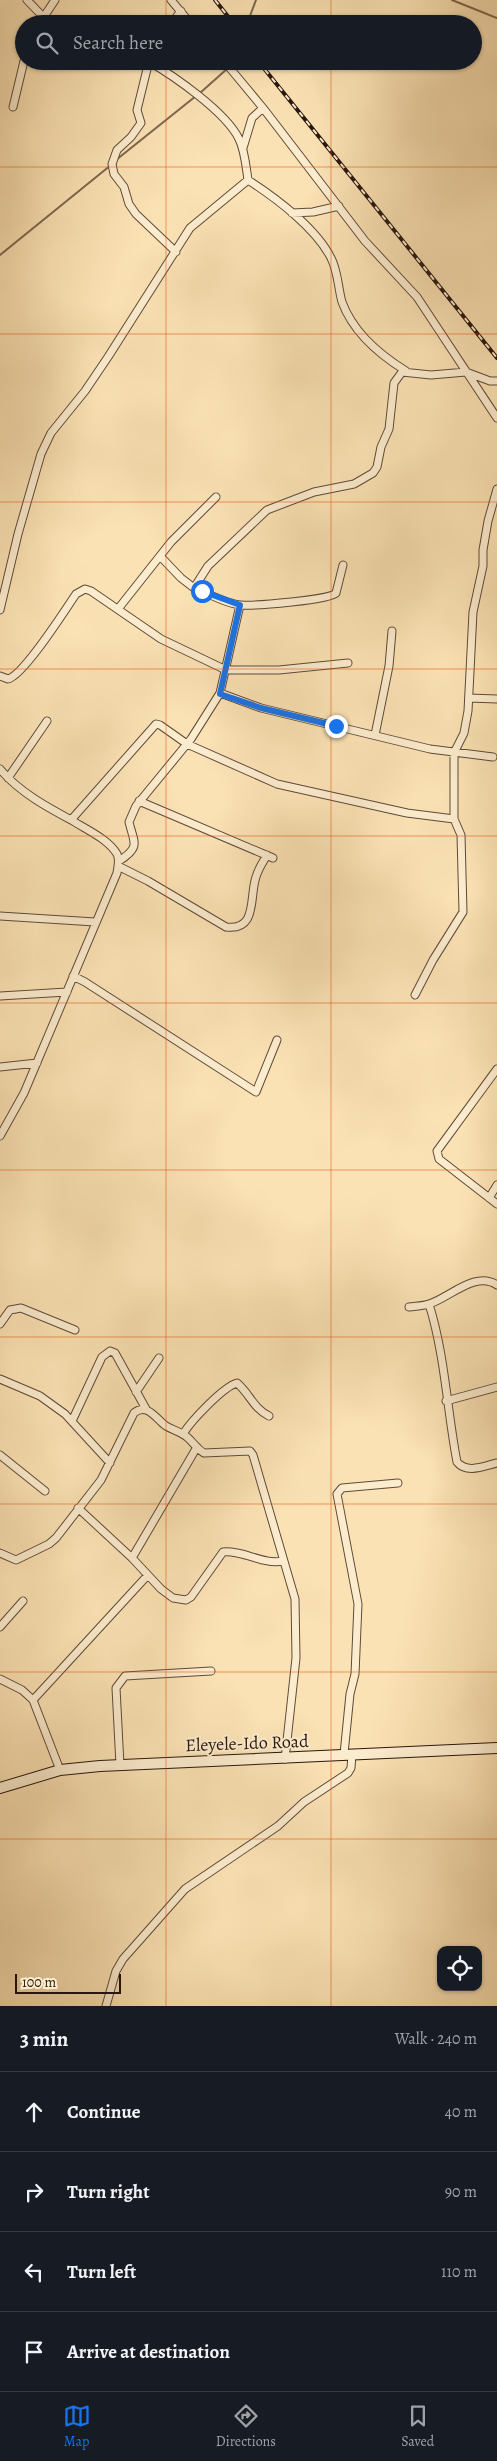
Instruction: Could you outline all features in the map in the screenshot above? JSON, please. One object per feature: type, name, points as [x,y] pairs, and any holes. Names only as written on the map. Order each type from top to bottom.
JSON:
[{"type":"main road","name":"Eleyele-Ido Road","points":[[0,1788],[60,1770],[120,1765],[497,1748]]},
{"type":"street","points":[[27,0],[42,15]]},
{"type":"street","points":[[44,15],[55,0]]},
{"type":"street","points":[[171,0],[184,15]]},
{"type":"street","points":[[178,15],[181,11]]},
{"type":"street","points":[[13,107],[22,70]]},
{"type":"street","points":[[147,70],[137,110],[141,123],[131,137],[117,150],[112,164],[114,174],[124,187],[129,204],[176,252]]},
{"type":"street","points":[[163,70],[193,90],[233,128],[243,148],[248,180],[282,203],[330,256],[343,303],[353,322],[371,345],[406,371],[431,375],[466,372],[490,381],[497,381]]},
{"type":"street","points":[[231,70],[366,240],[417,297],[497,418]]},
{"type":"street","points":[[243,148],[252,118],[263,108]]},
{"type":"street","points":[[0,610],[18,534],[45,444],[94,377],[190,228],[248,180]]},
{"type":"street","points":[[292,213],[313,212],[339,206]]},
{"type":"street","points":[[194,588],[208,566],[268,510],[314,492],[354,484],[373,474],[381,447],[389,429],[394,383],[397,376],[406,371]]},
{"type":"street","points":[[415,995],[433,960],[463,912],[461,835],[454,819],[454,753],[464,733],[469,698],[473,612],[484,566],[483,550],[488,521],[497,489]]},
{"type":"street","points":[[118,609],[160,556],[216,497]]},
{"type":"street","points":[[160,556],[194,588],[240,605],[287,604],[334,596],[343,565]]},
{"type":"street","points":[[0,676],[8,679],[14,677],[36,652],[80,590],[91,591],[161,639],[226,670],[279,670],[348,663]]},
{"type":"street","points":[[0,1136],[21,1100],[119,864],[130,854],[135,846],[129,819],[139,802],[187,744],[220,694],[240,605]]},
{"type":"street","points":[[375,736],[389,666],[392,631]]},
{"type":"street","points":[[220,694],[261,708],[375,736],[454,753],[493,757]]},
{"type":"street","points":[[469,698],[497,699]]},
{"type":"street","points":[[8,778],[47,721]]},
{"type":"street","points":[[71,820],[120,767],[153,726],[160,725],[187,744],[246,772],[291,788],[407,813],[454,819]]},
{"type":"street","points":[[0,769],[8,778],[41,803],[106,842],[115,851],[119,864],[226,928],[236,928],[246,921],[253,901],[256,876],[270,857],[139,802]]},
{"type":"street","points":[[0,916],[96,922]]},
{"type":"street","points":[[73,976],[256,1092],[277,1040]]},
{"type":"street","points":[[0,996],[67,992]]},
{"type":"street","points":[[0,1067],[37,1063]]},
{"type":"street","points":[[497,1069],[437,1151],[439,1159],[497,1204]]},
{"type":"street","points":[[489,1198],[497,1185]]},
{"type":"street","points":[[410,1307],[429,1304],[478,1280],[490,1280],[497,1285]]},
{"type":"street","points":[[429,1304],[437,1331],[446,1401],[457,1462],[462,1468],[468,1470],[497,1463]]},
{"type":"street","points":[[0,1324],[10,1310],[21,1308],[75,1330]]},
{"type":"street","points":[[72,1421],[102,1357],[106,1352],[111,1351],[115,1353],[146,1410],[167,1426],[183,1434],[206,1454],[245,1450],[253,1455],[295,1599],[296,1658],[285,1759]]},
{"type":"street","points":[[136,1392],[159,1358]]},
{"type":"street","points":[[0,1379],[40,1396],[72,1421],[110,1463]]},
{"type":"street","points":[[183,1434],[190,1422],[205,1411],[227,1386],[237,1383],[245,1390],[258,1410],[269,1416]]},
{"type":"street","points":[[446,1401],[497,1387]]},
{"type":"street","points":[[0,1553],[16,1560],[49,1544],[101,1480],[134,1413],[142,1409],[146,1410]]},
{"type":"street","points":[[132,1558],[197,1447]]},
{"type":"street","points":[[0,1455],[45,1491]]},
{"type":"street","points":[[106,2006],[116,1971],[123,1959],[185,1889],[278,1826],[304,1802],[348,1773],[351,1768],[348,1754],[350,1694],[355,1674],[358,1604],[337,1494],[342,1488],[398,1483]]},
{"type":"street","points":[[78,1508],[132,1558],[147,1576],[173,1598],[186,1600],[196,1592],[212,1565],[223,1552],[232,1552],[266,1561],[283,1561]]},
{"type":"street","points":[[34,1700],[147,1576]]},
{"type":"street","points":[[0,1627],[23,1601]]},
{"type":"street","points":[[120,1765],[116,1688],[125,1676],[211,1671]]},
{"type":"street","points":[[0,1679],[22,1690],[34,1700],[60,1770]]},
{"type":"waterway","points":[[250,15],[256,0]]},
{"type":"waterway","points":[[452,0],[497,18]]},
{"type":"waterway","points":[[200,93],[226,70]]},
{"type":"waterway","points":[[116,160],[196,96]]},
{"type":"waterway","points":[[0,255],[111,165]]},
{"type":"railway","points":[[215,0],[227,15]]},
{"type":"railway","points":[[265,70],[497,358]]},
{"type":"route","points":[[202,591],[240,605],[220,694],[261,708],[336,726]]}]
